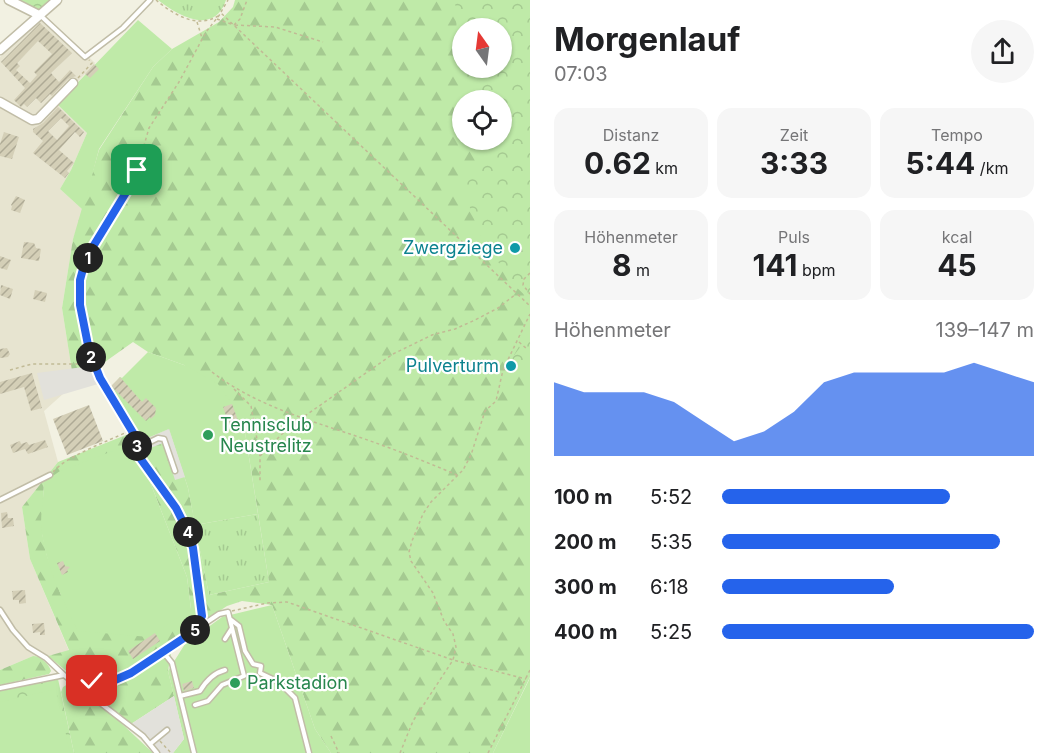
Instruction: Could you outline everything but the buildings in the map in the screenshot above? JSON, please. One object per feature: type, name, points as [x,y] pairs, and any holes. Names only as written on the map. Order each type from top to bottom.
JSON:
[{"type":"street","points":[[9,0],[39,15]]},
{"type":"street","points":[[0,51],[57,0]]},
{"type":"street","points":[[0,102],[32,120],[38,119],[73,84]]},
{"type":"lane","points":[[39,15],[85,57],[123,28],[150,0]]},
{"type":"lane","points":[[80,305],[94,364],[100,378],[131,430],[140,458],[176,508],[191,539],[202,612],[200,622],[193,632]]},
{"type":"lane","points":[[138,448],[158,438],[164,439],[175,471]]},
{"type":"lane","points":[[0,500],[50,475]]},
{"type":"lane","points":[[0,610],[19,638],[150,744],[157,753]]},
{"type":"lane","points":[[0,688],[64,675],[80,681],[115,680],[131,673],[219,614],[228,612],[244,676],[222,685],[208,701],[195,705]]},
{"type":"lane","points":[[230,619],[239,626],[245,651],[253,664],[261,666],[260,673],[279,682],[295,698],[309,753]]},
{"type":"lane","points":[[225,639],[232,627]]},
{"type":"lane","points":[[164,652],[172,663],[195,753]]},
{"type":"lane","points":[[180,696],[200,691],[205,682],[218,672],[225,670]]},
{"type":"lane","points":[[150,744],[167,730]]},
{"type":"path","points":[[156,0],[169,11],[197,21],[212,19],[221,13]]},
{"type":"path","points":[[80,305],[80,280],[83,269],[94,245],[130,186],[137,170],[148,128],[179,82],[206,32],[228,0]]},
{"type":"path","points":[[234,25],[240,19],[247,0]]},
{"type":"path","points":[[221,13],[530,306]]},
{"type":"path","points":[[217,19],[234,25],[275,27],[323,42]]},
{"type":"path","points":[[197,21],[202,40]]},
{"type":"path","points":[[73,84],[92,63],[85,57]]},
{"type":"path","points":[[530,273],[524,279],[524,285],[530,294]]},
{"type":"path","points":[[260,456],[302,418],[393,354],[432,335],[455,329],[475,320],[498,308],[517,294]]},
{"type":"path","points":[[400,753],[413,721],[453,660],[456,647],[455,640],[444,621],[433,593],[416,571],[409,552],[423,514],[431,502],[464,470],[485,411],[493,405],[499,395],[503,370],[530,314]]},
{"type":"path","points":[[518,341],[527,349]]},
{"type":"path","points":[[10,370],[32,364],[94,364]]},
{"type":"path","points":[[212,372],[252,406],[260,456],[260,481]]},
{"type":"path","points":[[231,387],[302,418],[412,456],[458,476]]},
{"type":"path","points":[[50,475],[57,467],[131,430]]},
{"type":"path","points":[[228,612],[256,605],[287,602],[453,660],[526,679]]},
{"type":"path","points":[[488,753],[530,670]]},
{"type":"path","points":[[332,736],[339,753]]},
{"type":"path","points":[[157,738],[171,753]]},
{"type":"shaded area","points":[[44,15],[95,63],[57,104],[87,133],[60,189],[83,210],[73,239],[62,308],[74,384],[44,411],[58,462],[22,507],[30,559],[69,651],[47,656],[33,656],[0,670],[0,57]]},
{"type":"shaded area","points":[[91,366],[98,384],[44,400],[37,373]]},
{"type":"shaded area","points":[[169,429],[185,477],[175,480],[163,443],[148,449],[143,440]]},
{"type":"shaded area","points":[[174,696],[184,739],[173,753],[160,753],[148,736],[131,724]]},
{"type":"green space","points":[[16,0],[51,0],[42,10],[38,10]]},
{"type":"green space","points":[[158,0],[226,0],[220,11],[213,17],[195,20],[175,12]]},
{"type":"green space","points":[[235,0],[530,0],[530,677],[493,753],[331,753],[315,729],[272,605],[242,601],[227,606],[173,642],[168,671],[174,696],[131,724],[48,656],[69,650],[30,559],[22,507],[58,462],[126,435],[143,440],[169,429],[188,488],[209,595],[269,582],[244,426],[184,365],[148,352],[133,342],[74,384],[62,308],[73,239],[99,150],[153,67],[172,49],[219,22],[233,7]],"holes":[[[44,482],[150,482],[187,577],[191,609],[61,595],[47,556],[42,533]]]},
{"type":"green space","points":[[455,0],[530,0],[530,300],[515,286],[482,239],[462,187],[485,158],[483,150],[512,150],[512,90],[465,90],[462,78],[512,78],[512,18],[456,18]]},
{"type":"green space","points":[[138,20],[172,49],[153,67],[99,149],[83,210],[60,189],[87,133],[57,104]]},
{"type":"green space","points":[[530,334],[530,365],[518,365],[512,358]]},
{"type":"green space","name":"Tennisclub Neustrelitz","points":[[148,352],[184,365],[218,384],[237,411],[244,426],[258,514],[195,525],[188,488],[169,429],[143,440],[109,390]]},
{"type":"green space","points":[[126,446],[150,482],[187,577],[191,609],[149,637],[78,631],[52,572],[41,528],[44,482],[60,471]]},
{"type":"green space","points":[[258,514],[269,582],[209,595],[195,525]]},
{"type":"green space","name":"Parkstadion","points":[[272,605],[315,729],[331,753],[173,753],[184,739],[168,671],[185,644],[222,617]]},
{"type":"green space","points":[[33,656],[47,663],[51,671],[49,674],[0,685],[0,670]]},
{"type":"green space","points":[[530,677],[530,753],[493,753],[529,680]]},
{"type":"green space","points":[[58,679],[74,753],[0,753],[0,691]]},
{"type":"green space","points":[[68,684],[74,686],[118,720],[153,753],[74,753],[61,692]]},
{"type":"green space","points":[[56,689],[70,753],[2,753],[0,702]]},
{"type":"place","name":"Zwergziege","points":[[515,248]]},
{"type":"place","name":"Pulverturm","points":[[511,366]]},
{"type":"place","name":"Tennisclub Neustrelitz","points":[[208,435]]},
{"type":"place","name":"Parkstadion","points":[[235,683]]},
{"type":"route","points":[[92,681],[115,680],[131,673],[193,632],[202,616],[191,539],[176,508],[140,458],[135,436],[100,378],[89,350],[80,305],[80,280],[83,269],[94,245],[130,186],[137,170]]}]
